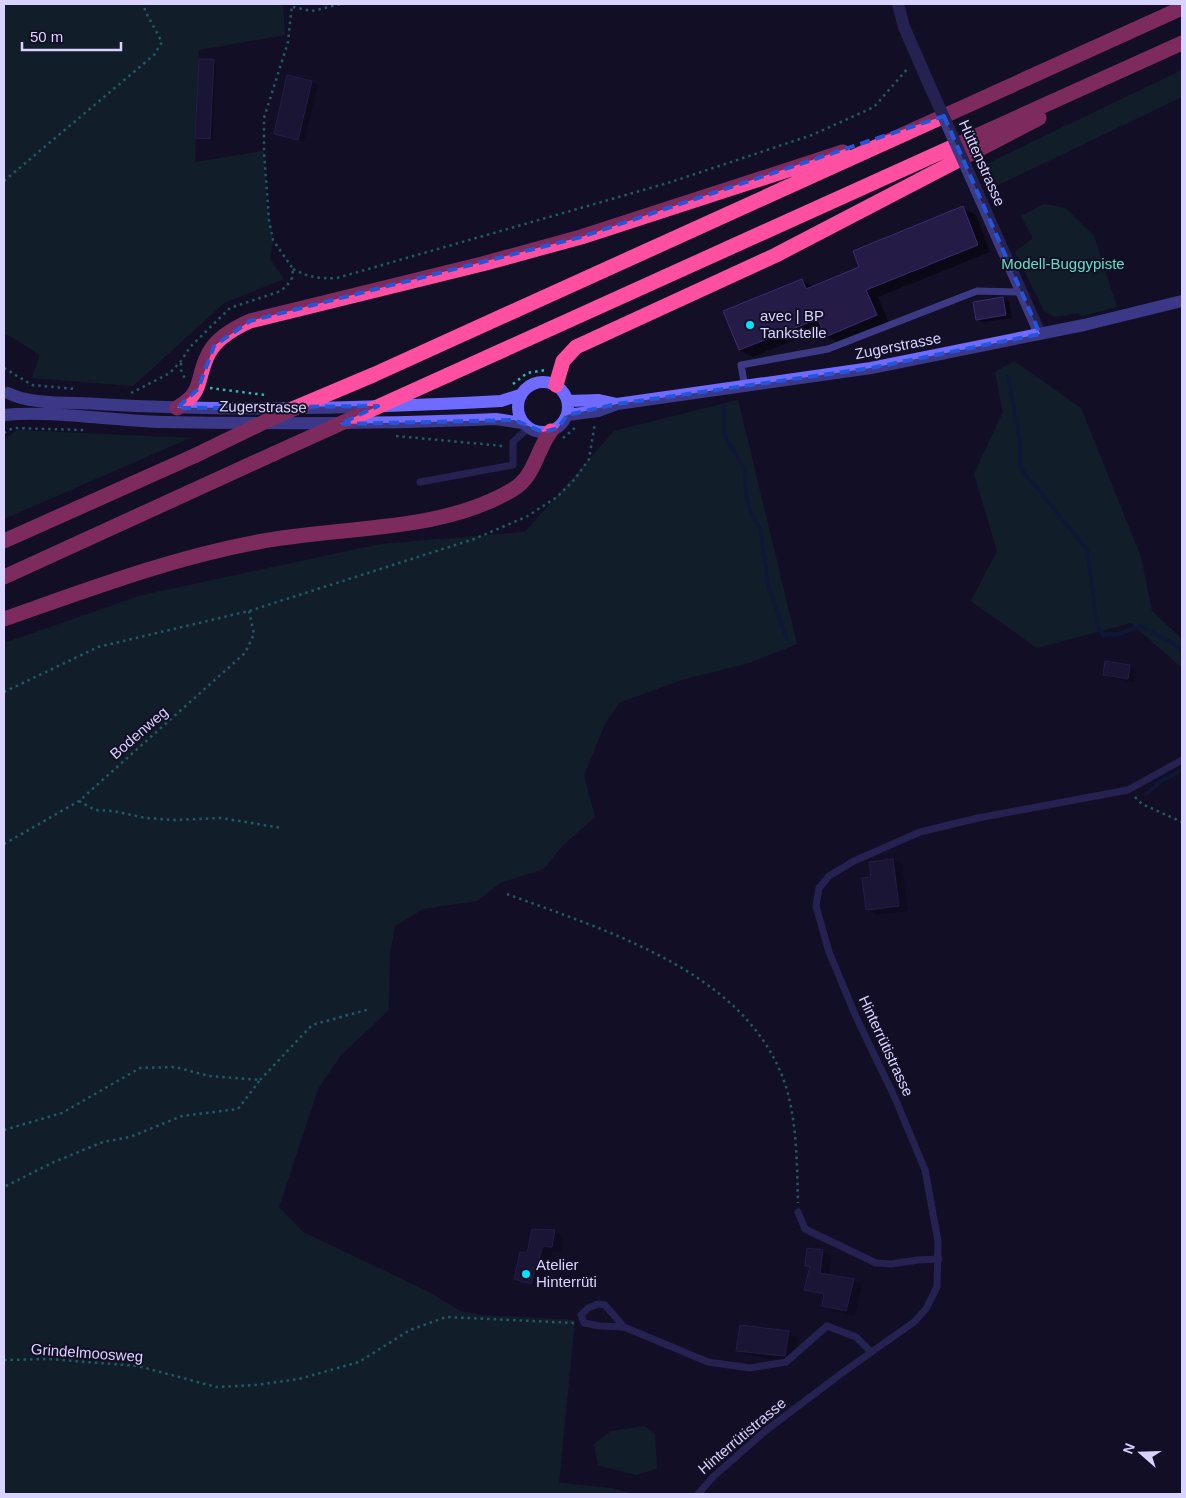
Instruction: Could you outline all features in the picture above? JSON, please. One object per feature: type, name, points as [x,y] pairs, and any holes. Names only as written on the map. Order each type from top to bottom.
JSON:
[{"type":"highway","points":[[4,541],[1182,8]]},
{"type":"highway","points":[[4,576],[1176,46]]},
{"type":"highway","points":[[556,385],[563,361],[576,347],[776,255],[1176,46]]},
{"type":"highway","points":[[177,408],[191,399],[199,387],[206,359],[218,340],[242,325],[259,318],[474,266],[582,237],[920,127]]},
{"type":"highway","points":[[4,619],[131,576],[223,549],[320,532],[432,520],[463,512],[504,494],[523,482],[532,470],[542,444],[551,431]]},
{"type":"main road","name":"Zugerstrasse","points":[[567,416],[598,411],[617,404],[880,366],[1040,334],[1182,301]]},
{"type":"main road","name":"Zugerstrasse","points":[[6,388],[14,397],[42,400],[177,408],[279,409],[426,405],[501,400],[520,395],[525,388],[540,381],[556,385]]},
{"type":"main road","points":[[551,431],[558,428],[567,416],[568,401],[556,385]]},
{"type":"main road","name":"Zugerstrasse","points":[[6,388],[7,405],[4,414],[127,421],[297,425],[496,419],[525,425],[535,431],[551,431]]},
{"type":"main road","points":[[520,395],[517,409],[525,425]]},
{"type":"main road","name":"Zugerstrasse","points":[[568,401],[599,400],[617,404]]},
{"type":"street","name":"Hüttenstrasse","points":[[898,4],[904,27],[1040,334]]},
{"type":"lane","points":[[745,387],[741,365],[828,349],[977,291],[1022,292]]},
{"type":"lane","points":[[420,482],[513,466],[513,442],[525,425]]},
{"type":"lane","name":"Hinterrütistrasse","points":[[698,1494],[713,1477],[758,1438],[871,1352],[914,1322],[926,1309],[937,1287],[939,1259],[936,1225],[925,1170],[895,1098],[857,1019],[829,952],[816,906],[819,888],[830,876],[854,861],[920,832],[978,818],[1128,790],[1182,760]]},
{"type":"lane","points":[[798,1212],[806,1229],[876,1263],[892,1264],[939,1259]]},
{"type":"lane","points":[[624,1326],[605,1305],[598,1304],[588,1308],[581,1315],[584,1323],[600,1326],[624,1326],[708,1362],[750,1368],[786,1362],[827,1326],[856,1338],[871,1352]]},
{"type":"path","points":[[4,181],[154,55],[162,42],[145,10],[144,4]]},
{"type":"path","points":[[341,4],[312,11],[292,6],[284,61],[264,118],[266,199],[274,240],[293,269],[307,276],[321,279],[337,278],[671,182],[812,136],[874,107],[917,57]]},
{"type":"path","points":[[138,394],[130,394],[170,373],[190,347],[230,308],[286,287],[292,278],[293,269]]},
{"type":"path","points":[[181,361],[183,377],[199,387],[272,396]]},
{"type":"path","points":[[4,368],[32,385],[81,390]]},
{"type":"path","points":[[4,692],[98,647],[249,611],[474,539],[526,518],[557,497],[589,459],[598,411]]},
{"type":"path","name":"Bodenweg","points":[[4,844],[79,801],[245,653],[254,634],[249,611]]},
{"type":"path","points":[[1128,790],[1142,804],[1182,822]]},
{"type":"path","points":[[79,801],[95,810],[113,811],[146,818],[174,820],[221,818],[282,828]]},
{"type":"path","points":[[508,894],[608,931],[674,964],[718,991],[742,1013],[767,1046],[786,1089],[797,1145],[798,1212]]},
{"type":"path","points":[[4,1187],[54,1162],[103,1142],[130,1137],[182,1116],[238,1109],[260,1080],[312,1025],[370,1009]]},
{"type":"path","points":[[4,1130],[62,1113],[140,1068],[175,1068],[209,1076],[260,1080]]},
{"type":"path","name":"Grindelmoosweg","points":[[4,1360],[48,1359],[138,1366],[216,1387],[256,1385],[299,1379],[359,1362],[410,1330],[446,1316],[548,1324],[584,1323]]},
{"type":"highlighted area","points":[[944,116],[1040,334],[871,368],[617,404],[567,415],[558,428],[543,432],[514,420],[340,424],[378,406],[177,408],[198,389],[214,346],[250,321],[581,237]]},
{"type":"green space","points":[[4,4],[283,4],[285,35],[199,50],[195,162],[264,151],[266,199],[273,240],[270,259],[284,279],[224,303],[133,386],[32,378],[40,355],[10,336],[4,335]]},
{"type":"green space","points":[[1182,70],[1182,97],[988,190],[978,168]]},
{"type":"green space","name":"Modell-Buggypiste","points":[[1044,204],[1066,208],[1094,236],[1117,307],[1081,316],[1079,313],[1055,317],[1044,311],[1015,252],[1033,238],[1021,216]]},
{"type":"green space","points":[[1014,361],[1081,408],[1141,557],[1152,611],[1182,639],[1182,668],[1131,623],[1037,648],[971,601],[997,551],[974,474],[1003,412],[995,372]]},
{"type":"green space","points":[[738,400],[797,644],[749,663],[681,680],[619,703],[605,724],[584,775],[595,817],[562,846],[544,869],[500,883],[477,901],[423,909],[395,926],[390,953],[389,1010],[341,1055],[318,1089],[279,1207],[303,1232],[429,1292],[460,1311],[483,1315],[575,1320],[559,1483],[612,1488],[633,1494],[4,1494],[4,643],[142,595],[381,544],[525,532],[614,431]]},
{"type":"green space","points":[[17,430],[190,438],[4,519],[4,440]]},
{"type":"green space","points":[[645,1426],[655,1434],[657,1469],[636,1475],[598,1465],[594,1444],[611,1431]]},
{"type":"building","points":[[199,59],[214,59],[210,139],[195,138]]},
{"type":"building","points":[[287,75],[312,81],[298,140],[274,134]]},
{"type":"building","points":[[963,206],[978,245],[866,290],[877,315],[825,337],[818,319],[739,350],[723,311],[802,279],[806,289],[859,267],[853,251]]},
{"type":"building","points":[[1003,297],[1006,315],[976,320],[973,302]]},
{"type":"building","points":[[1105,661],[1130,665],[1128,679],[1103,675]]},
{"type":"building","points":[[893,859],[899,906],[866,910],[862,878],[871,877],[869,862]]},
{"type":"building","points":[[532,1229],[555,1230],[552,1247],[543,1246],[531,1284],[514,1279],[520,1252],[527,1253]]},
{"type":"building","points":[[807,1248],[823,1250],[820,1273],[854,1279],[846,1311],[822,1306],[824,1294],[804,1290],[810,1266],[805,1266]]},
{"type":"building","points":[[740,1325],[789,1331],[785,1356],[736,1351]]},
{"type":"waterway","points":[[1008,377],[1020,441],[1020,467],[1087,550],[1097,624],[1103,635],[1118,634],[1140,626],[1172,643],[1182,652]]},
{"type":"waterway","points":[[724,407],[724,435],[744,468],[746,493],[750,510],[760,529],[769,588],[787,639]]},
{"type":"waterway","points":[[1146,794],[1161,781],[1182,770]]},
{"type":"place","name":"avec | BP Tankstelle","points":[[750,325]]},
{"type":"place","name":"Atelier Hinterrüti","points":[[526,1274]]}]
